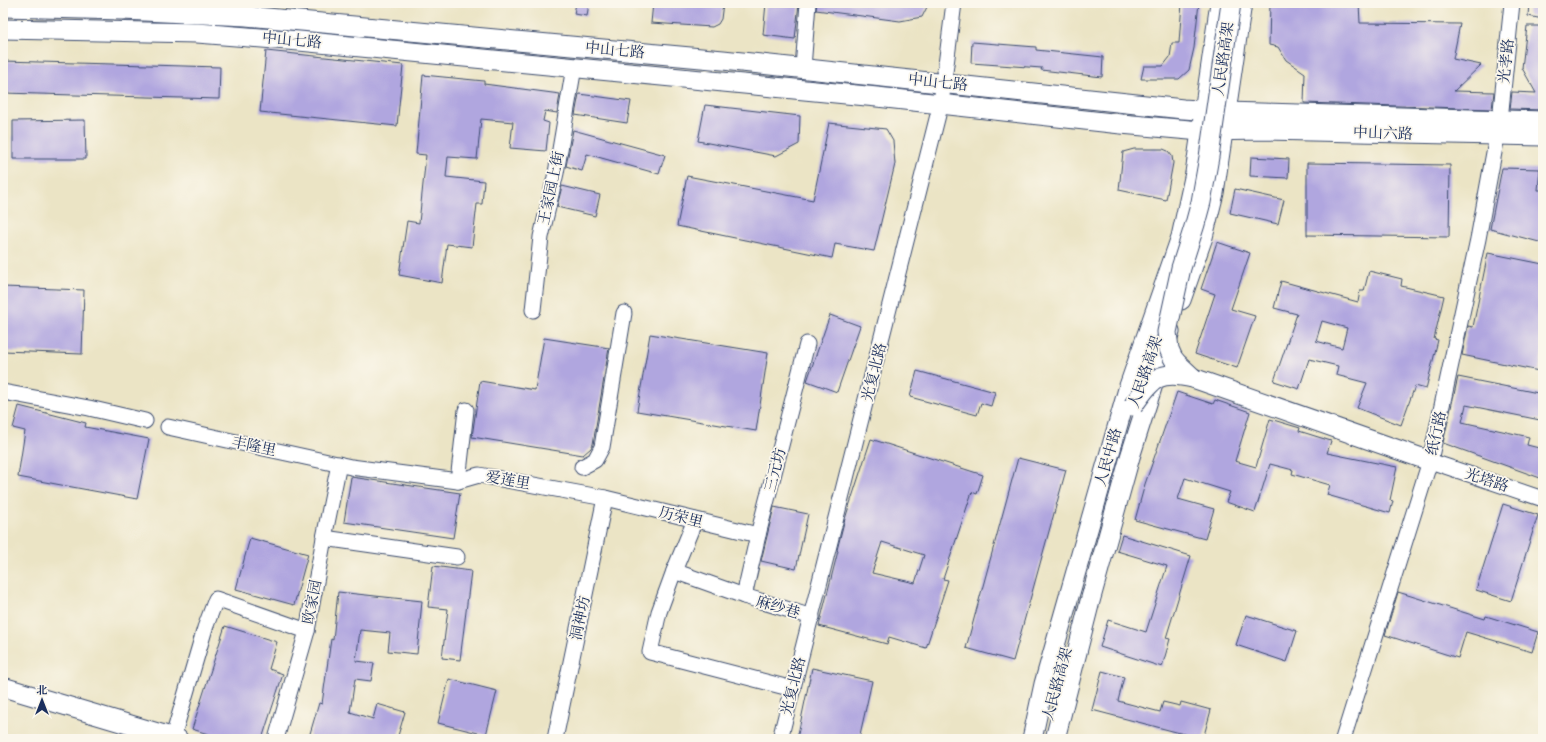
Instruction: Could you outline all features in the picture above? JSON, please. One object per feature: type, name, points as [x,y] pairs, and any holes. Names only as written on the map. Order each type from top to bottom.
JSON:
[{"type":"main road","name":"人民中路","points":[[1032,739],[1044,684],[1123,403],[1181,237],[1192,192],[1220,3]]},
{"type":"main road","name":"人民路高架","points":[[1043,739],[1055,688],[1133,406],[1195,224],[1204,182],[1231,3]]},
{"type":"main road","name":"人民中路","points":[[1056,739],[1089,605],[1132,451],[1156,372],[1209,216],[1224,132],[1242,3]]},
{"type":"main road","name":"中山七路","points":[[3,8],[58,5],[170,7],[286,20],[803,68],[1226,112]]},
{"type":"main road","name":"中山七路","points":[[3,29],[127,31],[227,35],[941,103],[1121,124],[1224,132]]},
{"type":"main road","name":"中山六路","points":[[1226,112],[1498,128],[1543,136]]},
{"type":"main road","name":"中山六路","points":[[1224,132],[1264,130],[1498,128],[1543,121]]},
{"type":"main road","points":[[1181,268],[1167,332],[1169,349],[1173,358],[1193,378]]},
{"type":"main road","points":[[1133,406],[1145,388],[1160,376],[1173,374],[1193,378],[1430,461]]},
{"type":"main road","points":[[3,687],[175,738]]},
{"type":"street","points":[[803,68],[808,3]]},
{"type":"street","name":"光复北路","points":[[780,739],[941,103],[954,3]]},
{"type":"street","name":"光孝路","points":[[1498,128],[1512,3]]},
{"type":"street","name":"王家园上街","points":[[533,310],[541,237],[556,173],[574,67]]},
{"type":"street","name":"纸行路","points":[[1343,739],[1430,461],[1478,239],[1498,128]]},
{"type":"street","points":[[582,467],[595,460],[602,447],[624,313]]},
{"type":"street","name":"三元坊","points":[[744,596],[806,344]]},
{"type":"street","points":[[3,392],[89,408],[145,421]]},
{"type":"street","points":[[458,481],[466,410]]},
{"type":"street","name":"丰隆里","points":[[168,427],[340,464]]},
{"type":"street","name":"光塔路","points":[[1430,461],[1543,499]]},
{"type":"street","name":"爱莲里","points":[[340,464],[458,481],[479,475],[605,498]]},
{"type":"street","name":"欧家园","points":[[276,739],[306,631],[340,464]]},
{"type":"street","name":"历荣里","points":[[605,498],[758,535]]},
{"type":"street","name":"洞神坊","points":[[555,739],[605,498]]},
{"type":"street","points":[[695,520],[674,570],[659,612],[650,652],[792,689]]},
{"type":"street","points":[[324,538],[457,557]]},
{"type":"street","name":"麻纱巷","points":[[674,570],[744,596],[812,617]]},
{"type":"street","points":[[175,738],[205,628],[216,599],[306,631]]},
{"type":"building","points":[[576,3],[589,3],[587,16],[574,14]]},
{"type":"building","points":[[653,3],[723,3],[721,19],[718,24],[712,27],[651,23]]},
{"type":"building","points":[[766,3],[799,3],[795,39],[763,35]]},
{"type":"building","points":[[817,3],[929,3],[922,17],[900,21],[816,10]]},
{"type":"building","points":[[1182,3],[1199,3],[1194,48],[1189,70],[1179,79],[1141,79],[1144,66],[1163,66],[1170,57],[1172,43],[1179,43]]},
{"type":"building","points":[[1270,3],[1359,3],[1360,23],[1460,24],[1453,59],[1481,65],[1454,91],[1494,92],[1492,109],[1304,103],[1305,73],[1286,60],[1278,47],[1269,45]]},
{"type":"building","points":[[1529,3],[1543,3],[1543,19],[1528,16]]},
{"type":"building","points":[[1527,26],[1543,26],[1543,110],[1510,109],[1512,92],[1536,93],[1522,68]]},
{"type":"building","points":[[972,42],[1036,47],[1036,50],[1103,57],[1102,77],[1041,70],[1042,68],[971,63]]},
{"type":"building","points":[[266,51],[403,65],[397,126],[260,112]]},
{"type":"building","points":[[3,61],[220,67],[219,99],[3,93]]},
{"type":"building","points":[[423,75],[484,81],[484,84],[560,94],[557,113],[545,111],[543,121],[549,123],[546,151],[510,148],[513,122],[481,119],[477,159],[448,157],[446,177],[484,181],[482,204],[477,204],[472,247],[447,244],[442,283],[399,275],[407,221],[419,223],[426,155],[416,154]]},
{"type":"building","points":[[579,94],[631,101],[627,123],[575,115]]},
{"type":"building","points":[[705,105],[800,116],[799,144],[776,156],[698,141]]},
{"type":"building","points":[[85,120],[86,159],[13,159],[13,121]]},
{"type":"building","points":[[829,123],[886,129],[893,141],[895,164],[874,251],[835,244],[832,258],[677,226],[687,176],[813,200]]},
{"type":"building","points":[[573,130],[665,155],[659,174],[587,154],[582,171],[566,166]]},
{"type":"building","points":[[1134,149],[1163,149],[1168,151],[1172,156],[1173,163],[1166,200],[1119,190],[1123,152]]},
{"type":"building","points":[[1251,157],[1289,159],[1288,178],[1250,176]]},
{"type":"building","points":[[1307,163],[1450,165],[1449,237],[1307,235]]},
{"type":"building","points":[[1502,168],[1540,169],[1538,190],[1543,190],[1543,243],[1490,229]]},
{"type":"building","points":[[562,186],[600,195],[595,216],[557,207]]},
{"type":"building","points":[[1235,189],[1284,200],[1278,224],[1230,213]]},
{"type":"building","points":[[1217,242],[1250,253],[1231,309],[1255,316],[1237,368],[1195,354],[1215,294],[1201,289]]},
{"type":"building","points":[[1488,253],[1543,264],[1543,349],[1539,371],[1462,355],[1468,326],[1473,327]]},
{"type":"building","points":[[1369,271],[1402,279],[1401,286],[1444,296],[1434,339],[1438,340],[1426,389],[1415,386],[1401,425],[1357,408],[1367,383],[1336,375],[1338,366],[1309,359],[1299,389],[1274,381],[1297,314],[1274,308],[1281,281],[1358,302],[1360,291],[1364,291]],"holes":[[[1322,321],[1347,328],[1342,348],[1316,341]]]},
{"type":"building","points":[[3,287],[84,290],[82,354],[3,351]]},
{"type":"building","points":[[830,315],[860,326],[837,392],[807,381]]},
{"type":"building","points":[[650,334],[768,353],[756,431],[637,411]]},
{"type":"building","points":[[544,338],[609,348],[593,444],[591,448],[583,455],[472,437],[480,381],[535,390]]},
{"type":"building","points":[[917,371],[995,392],[991,406],[981,403],[977,415],[910,397]]},
{"type":"building","points":[[1458,377],[1543,394],[1543,405],[1540,420],[1466,405],[1462,422],[1529,437],[1527,445],[1543,449],[1543,479],[1443,443]]},
{"type":"building","points":[[1177,392],[1213,404],[1215,400],[1250,412],[1235,461],[1256,467],[1270,419],[1300,428],[1299,431],[1331,441],[1327,453],[1397,467],[1390,500],[1393,501],[1390,513],[1327,495],[1330,485],[1292,474],[1293,470],[1270,464],[1255,512],[1226,502],[1230,492],[1185,478],[1178,499],[1214,509],[1205,539],[1135,520],[1145,484]]},
{"type":"building","points":[[19,406],[86,423],[85,427],[149,439],[137,499],[18,477],[25,431],[13,428]]},
{"type":"building","points":[[871,439],[983,475],[977,494],[972,492],[943,579],[948,580],[926,648],[889,637],[887,644],[819,626],[844,522]],"holes":[[[882,542],[924,555],[915,583],[872,573]]]},
{"type":"building","points":[[1018,458],[1066,470],[1013,661],[966,648]]},
{"type":"building","points":[[351,477],[460,493],[453,538],[344,522]]},
{"type":"building","points":[[1503,504],[1538,515],[1511,601],[1476,590]]},
{"type":"building","points":[[774,507],[808,514],[796,569],[761,561]]},
{"type":"building","points":[[1122,535],[1191,556],[1166,638],[1170,639],[1162,667],[1100,647],[1108,620],[1146,632],[1167,566],[1117,551]]},
{"type":"building","points":[[250,538],[308,554],[294,605],[236,589]]},
{"type":"building","points":[[433,566],[471,571],[460,660],[442,658],[448,609],[428,607]]},
{"type":"building","points":[[338,592],[422,601],[417,654],[388,651],[390,633],[360,630],[356,661],[374,663],[371,681],[355,679],[350,712],[373,719],[377,704],[405,712],[397,739],[315,739],[309,737],[319,703],[322,704],[331,639],[333,640]]},
{"type":"building","points":[[1398,592],[1485,619],[1486,616],[1538,632],[1532,652],[1466,632],[1458,658],[1385,635]]},
{"type":"building","points":[[1246,615],[1297,631],[1287,662],[1236,645]]},
{"type":"building","points":[[225,626],[277,642],[269,669],[283,674],[262,739],[224,739],[192,729]]},
{"type":"building","points":[[812,668],[872,681],[859,739],[797,739]]},
{"type":"building","points":[[1102,671],[1124,677],[1118,701],[1160,712],[1163,702],[1180,706],[1181,702],[1211,710],[1203,739],[1092,710]]},
{"type":"building","points":[[449,679],[497,691],[486,735],[438,723]]}]
